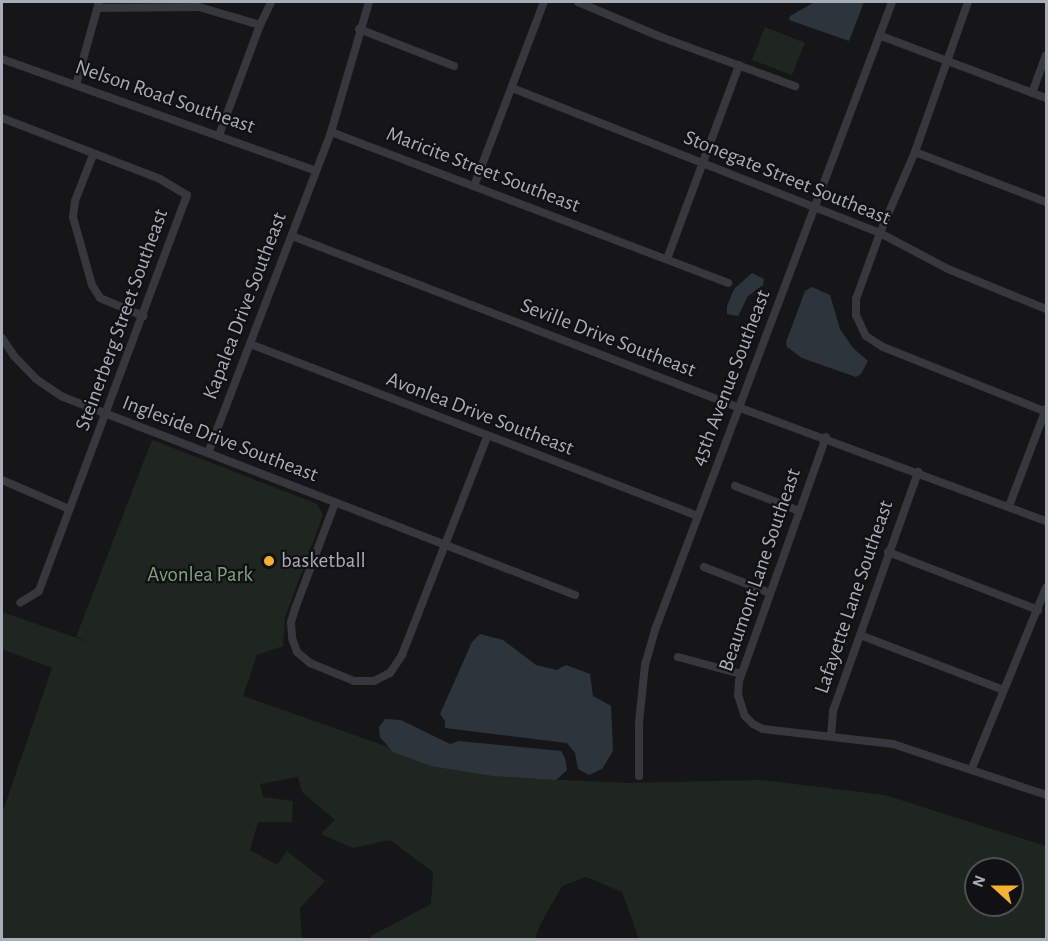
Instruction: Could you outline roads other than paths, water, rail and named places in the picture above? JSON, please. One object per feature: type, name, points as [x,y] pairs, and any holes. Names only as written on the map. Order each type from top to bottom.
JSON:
[{"type":"street","points":[[219,135],[260,25],[271,2]]},
{"type":"street","points":[[331,132],[360,25],[369,2]]},
{"type":"street","points":[[474,186],[544,2]]},
{"type":"street","points":[[578,2],[598,12],[795,86]]},
{"type":"street","name":"45th Avenue Southeast","points":[[639,776],[639,723],[645,665],[655,630],[892,2]]},
{"type":"street","points":[[968,2],[915,152],[880,233],[856,299],[856,315],[866,336],[883,347],[1046,411],[1009,506]]},
{"type":"street","points":[[76,85],[99,5],[199,7],[233,15],[260,25]]},
{"type":"street","points":[[360,25],[454,66]]},
{"type":"street","points":[[881,36],[1047,98]]},
{"type":"street","points":[[1032,93],[1047,55]]},
{"type":"street","name":"Nelson Road Southeast","points":[[2,59],[316,171]]},
{"type":"street","points":[[667,259],[739,65]]},
{"type":"street","name":"Stonegate Street Southeast","points":[[512,87],[880,233],[948,269],[1047,309]]},
{"type":"street","name":"Steinerberg Street Southeast","points":[[2,118],[160,179],[187,195],[39,591],[20,603]]},
{"type":"street","name":"Kapalea Drive Southeast","points":[[208,453],[331,132]]},
{"type":"street","name":"Maricite Street Southeast","points":[[331,132],[728,283]]},
{"type":"street","points":[[915,152],[1047,202]]},
{"type":"street","points":[[93,155],[75,201],[73,217],[92,285],[100,297],[143,316]]},
{"type":"street","name":"Seville Drive Southeast","points":[[292,236],[1047,521]]},
{"type":"street","name":"Ingleside Drive Southeast","points":[[2,338],[14,356],[45,386],[63,397],[575,595]]},
{"type":"street","name":"Avonlea Drive Southeast","points":[[250,345],[697,516]]},
{"type":"street","points":[[335,503],[295,609],[291,631],[294,646],[301,657],[348,680],[363,683],[374,681],[390,673],[395,667],[487,437]]},
{"type":"street","name":"Beaumont Lane Southeast","points":[[826,437],[741,674],[738,689],[745,716],[753,724],[763,729],[831,735]]},
{"type":"street","name":"Lafayette Lane Southeast","points":[[831,735],[833,711],[918,472]]},
{"type":"street","points":[[2,480],[69,509]]},
{"type":"street","points":[[735,486],[799,511]]},
{"type":"street","points":[[888,552],[1038,610]]},
{"type":"street","points":[[704,567],[770,593]]},
{"type":"street","points":[[972,768],[1047,588]]},
{"type":"street","points":[[860,635],[1003,690]]},
{"type":"street","points":[[678,657],[741,674]]},
{"type":"street","points":[[831,735],[893,744],[972,768],[1047,795]]},
{"type":"place","name":"basketball","points":[[269,561]]},
{"type":"park label","name":"Avonlea Park","points":[[200,575]]}]
